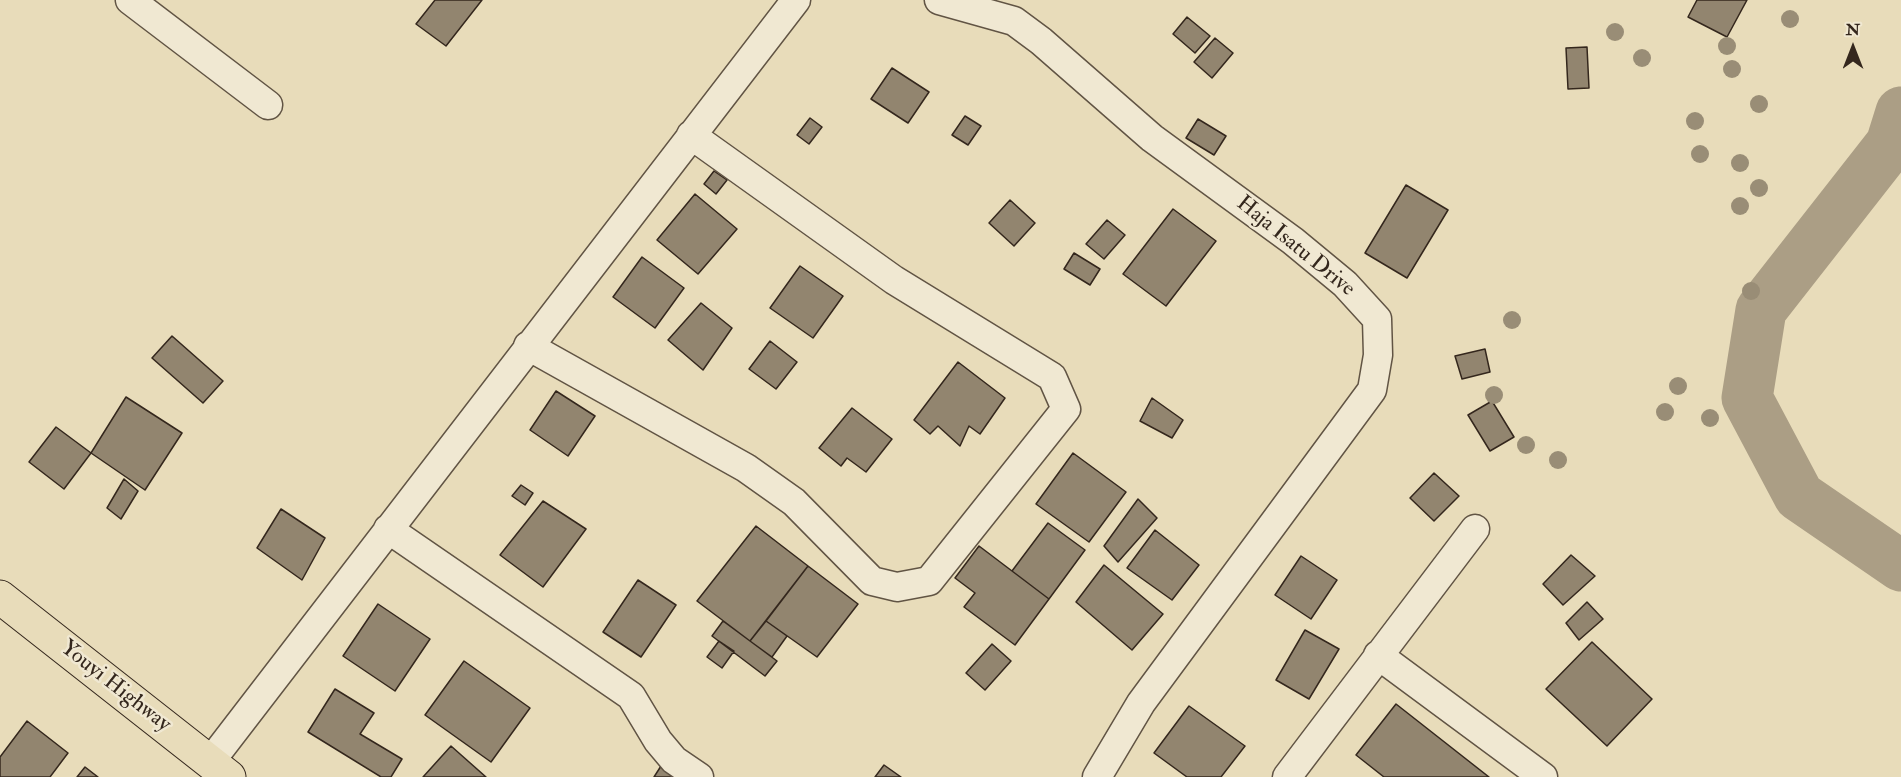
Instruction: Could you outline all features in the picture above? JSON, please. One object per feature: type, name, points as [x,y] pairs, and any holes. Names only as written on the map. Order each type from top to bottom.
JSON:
[{"type":"main road","name":"Youyi Highway","points":[[0,597],[219,769]]},
{"type":"street","points":[[130,0],[268,105]]},
{"type":"street","points":[[219,769],[388,529],[796,0]]},
{"type":"street","name":"Haja Isatu Drive","points":[[939,0],[1014,21],[1041,40],[1152,138],[1293,241],[1345,284],[1377,319],[1378,355],[1372,390],[1141,703],[1097,777]]},
{"type":"street","points":[[528,345],[746,468],[794,502],[873,581],[897,588],[929,580],[1066,410],[1053,378],[894,280],[691,135]]},
{"type":"street","points":[[388,529],[631,696],[658,741],[674,760],[699,777]]},
{"type":"street","points":[[1287,777],[1475,529]]},
{"type":"street","points":[[1378,655],[1543,777]]},
{"type":"building","points":[[435,0],[482,0],[446,46],[416,24]]},
{"type":"building","points":[[1697,0],[1747,0],[1727,37],[1688,17]]},
{"type":"building","points":[[1187,17],[1210,36],[1195,53],[1173,34]]},
{"type":"building","points":[[1215,38],[1233,53],[1212,78],[1194,62]]},
{"type":"building","points":[[1587,47],[1589,88],[1568,89],[1566,48]]},
{"type":"building","points":[[892,68],[929,92],[908,123],[871,99]]},
{"type":"building","points":[[965,116],[981,126],[968,145],[952,135]]},
{"type":"building","points":[[810,118],[822,127],[809,144],[797,135]]},
{"type":"building","points":[[1198,119],[1226,136],[1214,155],[1186,138]]},
{"type":"building","points":[[714,171],[727,180],[716,194],[704,184]]},
{"type":"building","points":[[1406,185],[1448,210],[1407,278],[1365,253]]},
{"type":"building","points":[[695,194],[737,229],[698,274],[657,240]]},
{"type":"building","points":[[1010,200],[1035,223],[1014,246],[989,223]]},
{"type":"building","points":[[1173,209],[1216,241],[1166,306],[1123,274]]},
{"type":"building","points":[[1107,220],[1125,235],[1104,259],[1086,244]]},
{"type":"building","points":[[1074,253],[1100,269],[1090,285],[1064,269]]},
{"type":"building","points":[[642,257],[684,288],[655,328],[613,297]]},
{"type":"building","points":[[800,266],[843,296],[813,338],[770,308]]},
{"type":"building","points":[[701,303],[732,328],[703,370],[668,340]]},
{"type":"building","points":[[172,336],[223,381],[203,403],[152,358]]},
{"type":"building","points":[[770,341],[797,362],[776,389],[749,369]]},
{"type":"building","points":[[1485,349],[1490,372],[1462,379],[1455,356]]},
{"type":"building","points":[[958,362],[1005,398],[980,434],[969,426],[960,446],[938,426],[930,434],[914,420]]},
{"type":"building","points":[[556,391],[595,416],[568,456],[530,430]]},
{"type":"building","points":[[126,397],[182,433],[145,490],[91,453]]},
{"type":"building","points":[[1152,398],[1183,420],[1172,438],[1140,421]]},
{"type":"building","points":[[1492,401],[1514,437],[1490,451],[1468,415]]},
{"type":"building","points":[[852,408],[892,439],[866,472],[847,458],[841,466],[819,448]]},
{"type":"building","points":[[56,427],[91,453],[64,489],[29,462]]},
{"type":"building","points":[[1073,453],[1126,492],[1089,542],[1036,504]]},
{"type":"building","points":[[1434,473],[1459,496],[1434,521],[1410,498]]},
{"type":"building","points":[[124,479],[138,491],[121,519],[107,508]]},
{"type":"building","points":[[521,485],[533,493],[525,505],[512,496]]},
{"type":"building","points":[[1138,499],[1157,518],[1118,562],[1104,546]]},
{"type":"building","points":[[543,501],[586,529],[543,587],[500,555]]},
{"type":"building","points":[[281,509],[325,538],[302,580],[257,548]]},
{"type":"building","points":[[1048,523],[1085,550],[1049,599],[1012,571]]},
{"type":"building","points":[[756,526],[808,566],[750,641],[697,601]]},
{"type":"building","points":[[1155,530],[1199,565],[1172,600],[1127,568]]},
{"type":"building","points":[[979,546],[1049,599],[1015,645],[964,607],[975,593],[955,578]]},
{"type":"building","points":[[1571,555],[1595,576],[1563,605],[1543,584]]},
{"type":"building","points":[[1301,556],[1337,580],[1311,619],[1275,595]]},
{"type":"building","points":[[1104,565],[1163,614],[1132,650],[1076,602]]},
{"type":"building","points":[[808,566],[858,604],[817,657],[766,621]]},
{"type":"building","points":[[638,580],[676,605],[641,657],[603,632]]},
{"type":"building","points":[[1587,602],[1603,619],[1579,640],[1566,623]]},
{"type":"building","points":[[378,604],[430,639],[395,691],[343,656]]},
{"type":"building","points":[[723,621],[777,661],[765,676],[712,636]]},
{"type":"building","points":[[766,621],[787,636],[772,657],[750,641]]},
{"type":"building","points":[[1305,630],[1339,649],[1309,699],[1276,680]]},
{"type":"building","points":[[719,641],[734,651],[722,668],[707,657]]},
{"type":"building","points":[[1592,642],[1652,699],[1607,746],[1546,689]]},
{"type":"building","points":[[992,644],[1011,661],[985,690],[966,673]]},
{"type":"building","points":[[464,661],[530,708],[491,762],[425,715]]},
{"type":"building","points":[[335,689],[374,713],[360,734],[402,759],[391,777],[381,777],[308,732]]},
{"type":"building","points":[[1396,704],[1489,777],[1384,777],[1356,755]]},
{"type":"building","points":[[1189,706],[1245,746],[1221,777],[1187,777],[1154,753]]},
{"type":"building","points":[[27,721],[68,753],[50,777],[0,777],[0,757]]},
{"type":"building","points":[[451,746],[486,777],[423,777]]},
{"type":"building","points":[[884,765],[901,777],[875,777]]},
{"type":"building","points":[[661,766],[678,777],[654,777]]},
{"type":"building","points":[[85,767],[98,777],[77,777]]},
{"type":"waterway","points":[[1901,112],[1891,144],[1761,310],[1747,398],[1799,496],[1901,566]]}]
